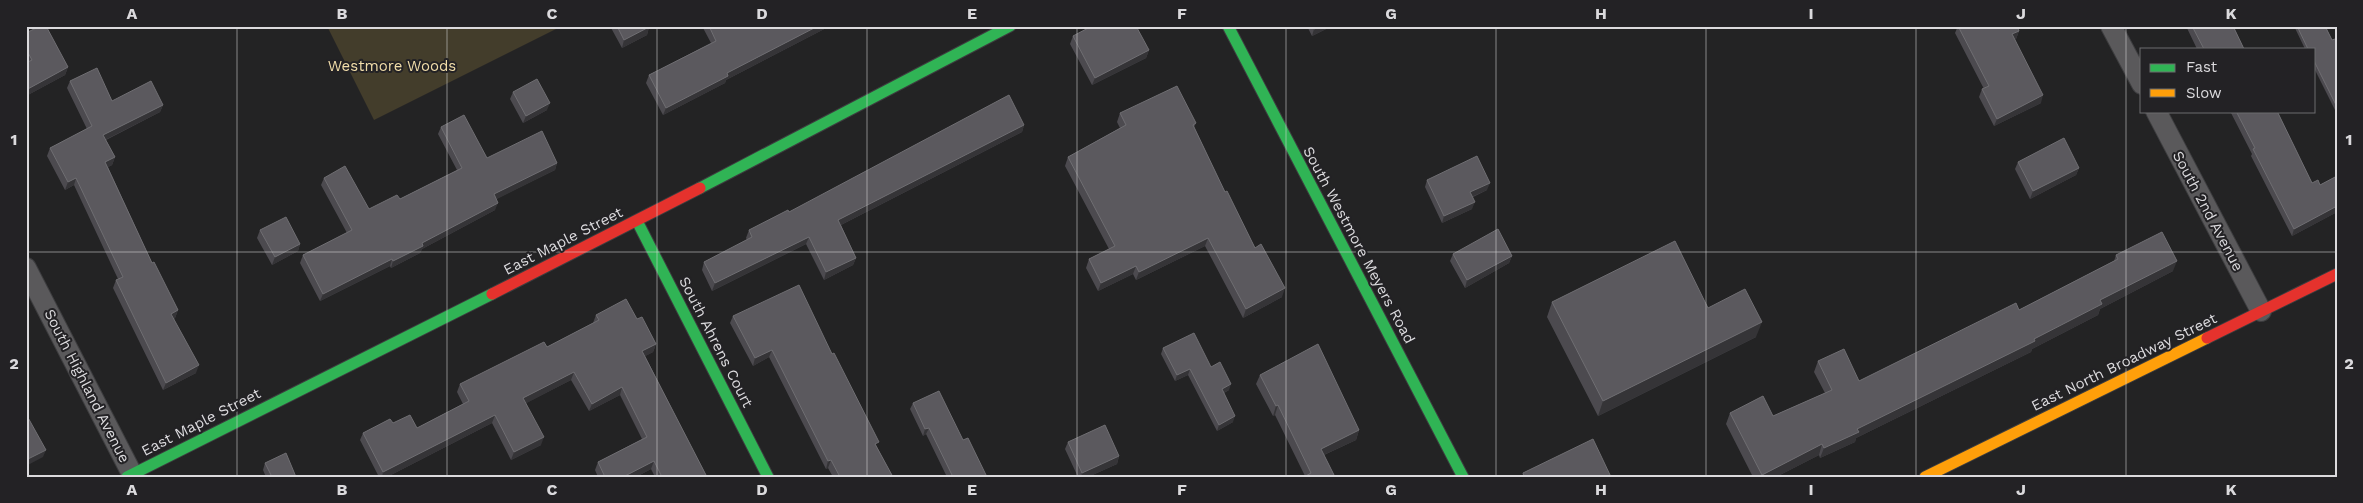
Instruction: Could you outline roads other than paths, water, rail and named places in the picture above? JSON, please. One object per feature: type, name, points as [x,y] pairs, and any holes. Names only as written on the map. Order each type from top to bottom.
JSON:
[{"type":"street","name":"East Maple Street","points":[[131,476],[637,221],[1010,26]]},
{"type":"street","name":"South Westmore Meyers Road","points":[[1228,26],[1463,477]]},
{"type":"street","points":[[2111,26],[2140,80]]},
{"type":"street","name":"South 2nd Avenue","points":[[2157,112],[2261,311]]},
{"type":"street","name":"South Ahrens Court","points":[[637,221],[768,477]]},
{"type":"street","name":"South Highland Avenue","points":[[26,268],[131,476]]},
{"type":"street","name":"East North Broadway Street","points":[[1924,477],[2337,274]]},
{"type":"park label","name":"Westmore Woods","points":[[392,66]]}]
